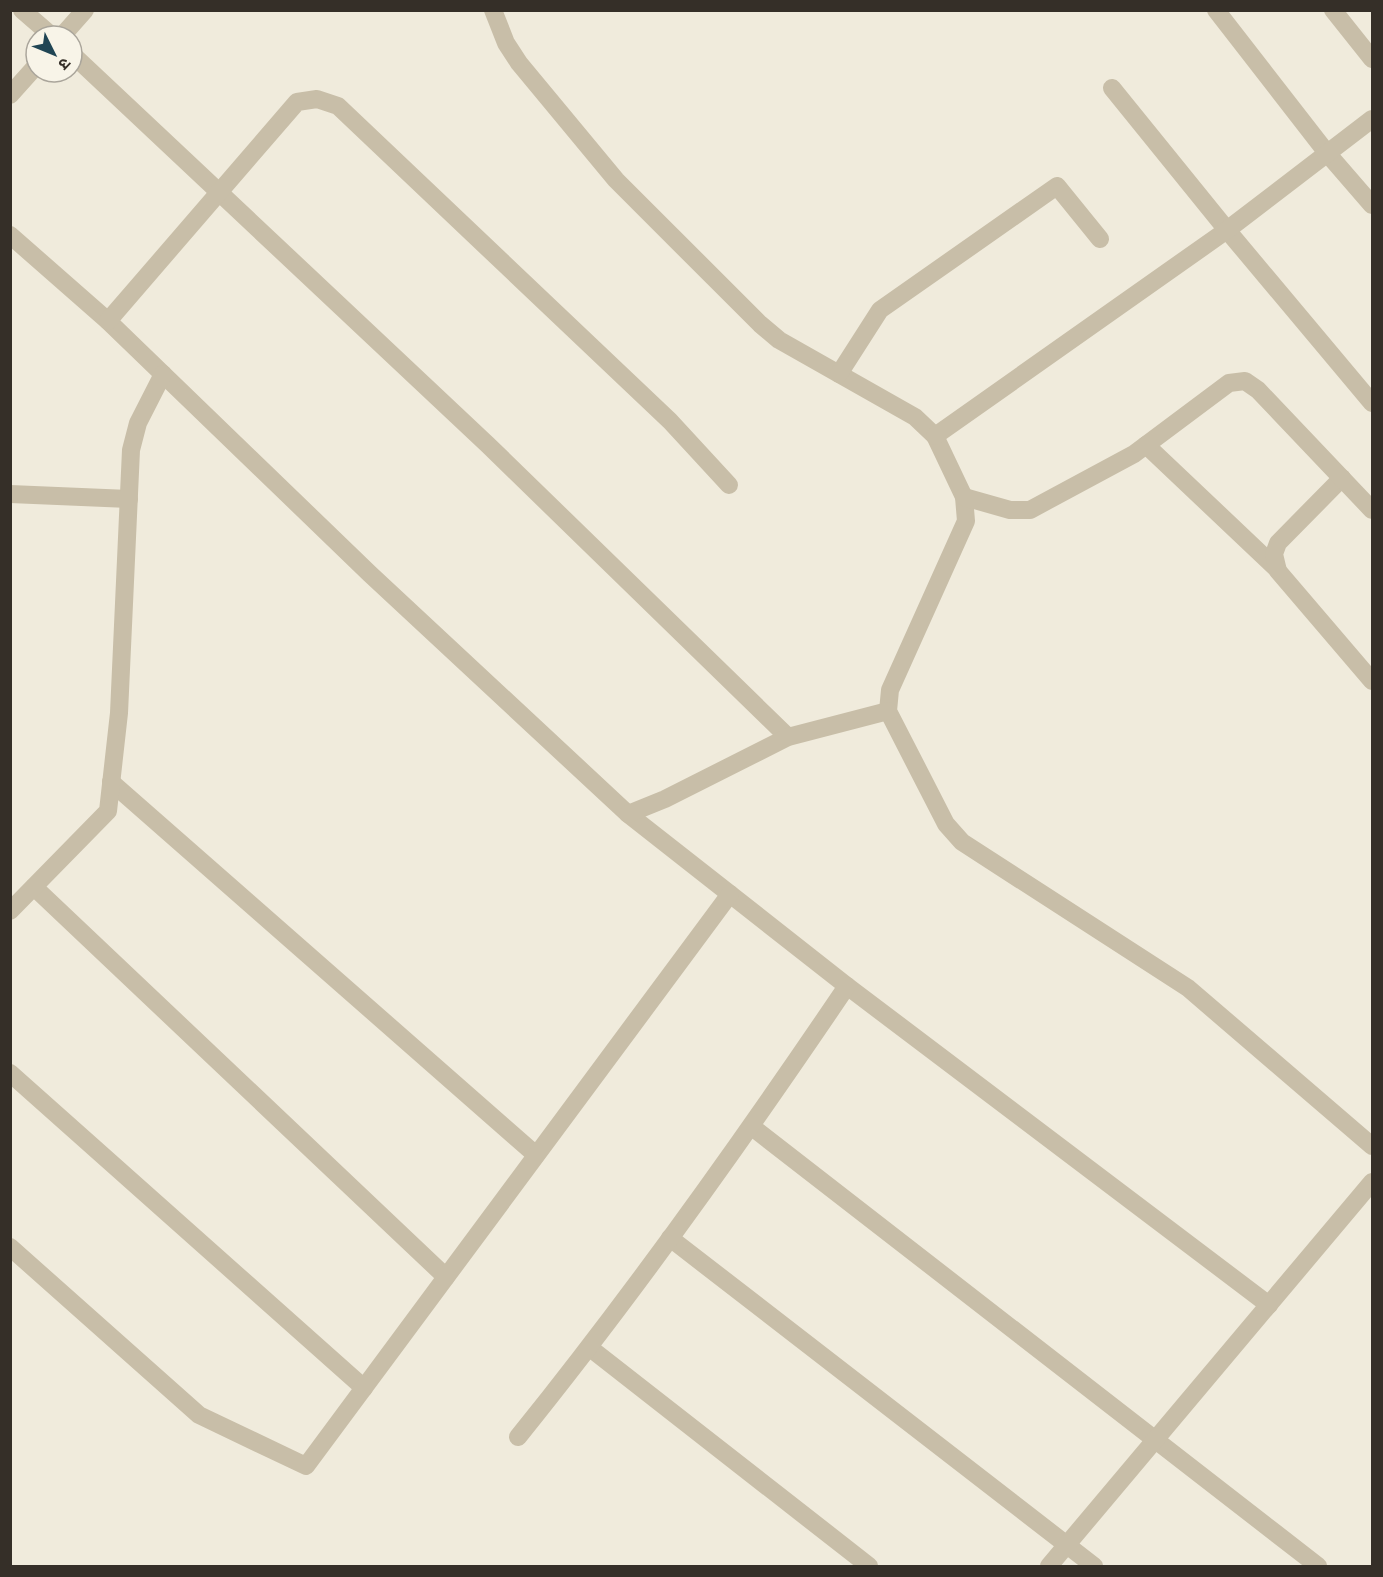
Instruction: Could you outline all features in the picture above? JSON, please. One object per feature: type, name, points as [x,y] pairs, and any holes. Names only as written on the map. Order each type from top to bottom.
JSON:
[{"type":"street","points":[[22,10],[38,24]]},
{"type":"street","points":[[73,24],[85,10]]},
{"type":"street","points":[[493,10],[506,43],[519,63],[616,180],[760,324],[779,339],[915,417],[934,436],[964,497],[966,520],[890,690],[888,711],[946,824],[962,842],[1188,988],[1372,1146]]},
{"type":"street","points":[[1216,10],[1328,153],[1372,205]]},
{"type":"street","points":[[1333,10],[1372,58]]},
{"type":"street","points":[[84,65],[488,445],[788,737]]},
{"type":"street","points":[[10,95],[24,79]]},
{"type":"street","points":[[1112,88],[1227,231],[1372,404]]},
{"type":"street","points":[[108,321],[297,102],[317,99],[338,106],[670,421],[729,485]]},
{"type":"street","points":[[934,436],[1227,231],[1372,119]]},
{"type":"street","points":[[839,374],[880,310],[1057,186],[1100,239]]},
{"type":"street","points":[[10,235],[108,321],[370,574],[628,814],[847,986],[1269,1305]]},
{"type":"street","points":[[10,912],[108,811],[119,713],[131,450],[138,423],[163,374]]},
{"type":"street","points":[[964,497],[1010,510],[1030,510],[1112,467],[1146,445],[1229,383],[1245,381],[1258,390],[1372,510]]},
{"type":"street","points":[[1146,445],[1278,570],[1372,681]]},
{"type":"street","points":[[1278,570],[1274,554],[1278,543],[1342,478]]},
{"type":"street","points":[[10,494],[129,499]]},
{"type":"street","points":[[628,814],[665,800],[788,737],[888,711]]},
{"type":"street","points":[[111,782],[536,1155]]},
{"type":"street","points":[[34,887],[446,1277]]},
{"type":"street","points":[[10,1247],[199,1415],[306,1466],[730,894]]},
{"type":"street","points":[[518,1437],[590,1348],[752,1127],[847,986]]},
{"type":"street","points":[[10,1073],[364,1388]]},
{"type":"street","points":[[752,1127],[1318,1566]]},
{"type":"street","points":[[1049,1566],[1372,1182]]},
{"type":"street","points":[[670,1238],[1094,1566]]},
{"type":"street","points":[[590,1348],[869,1566]]}]
